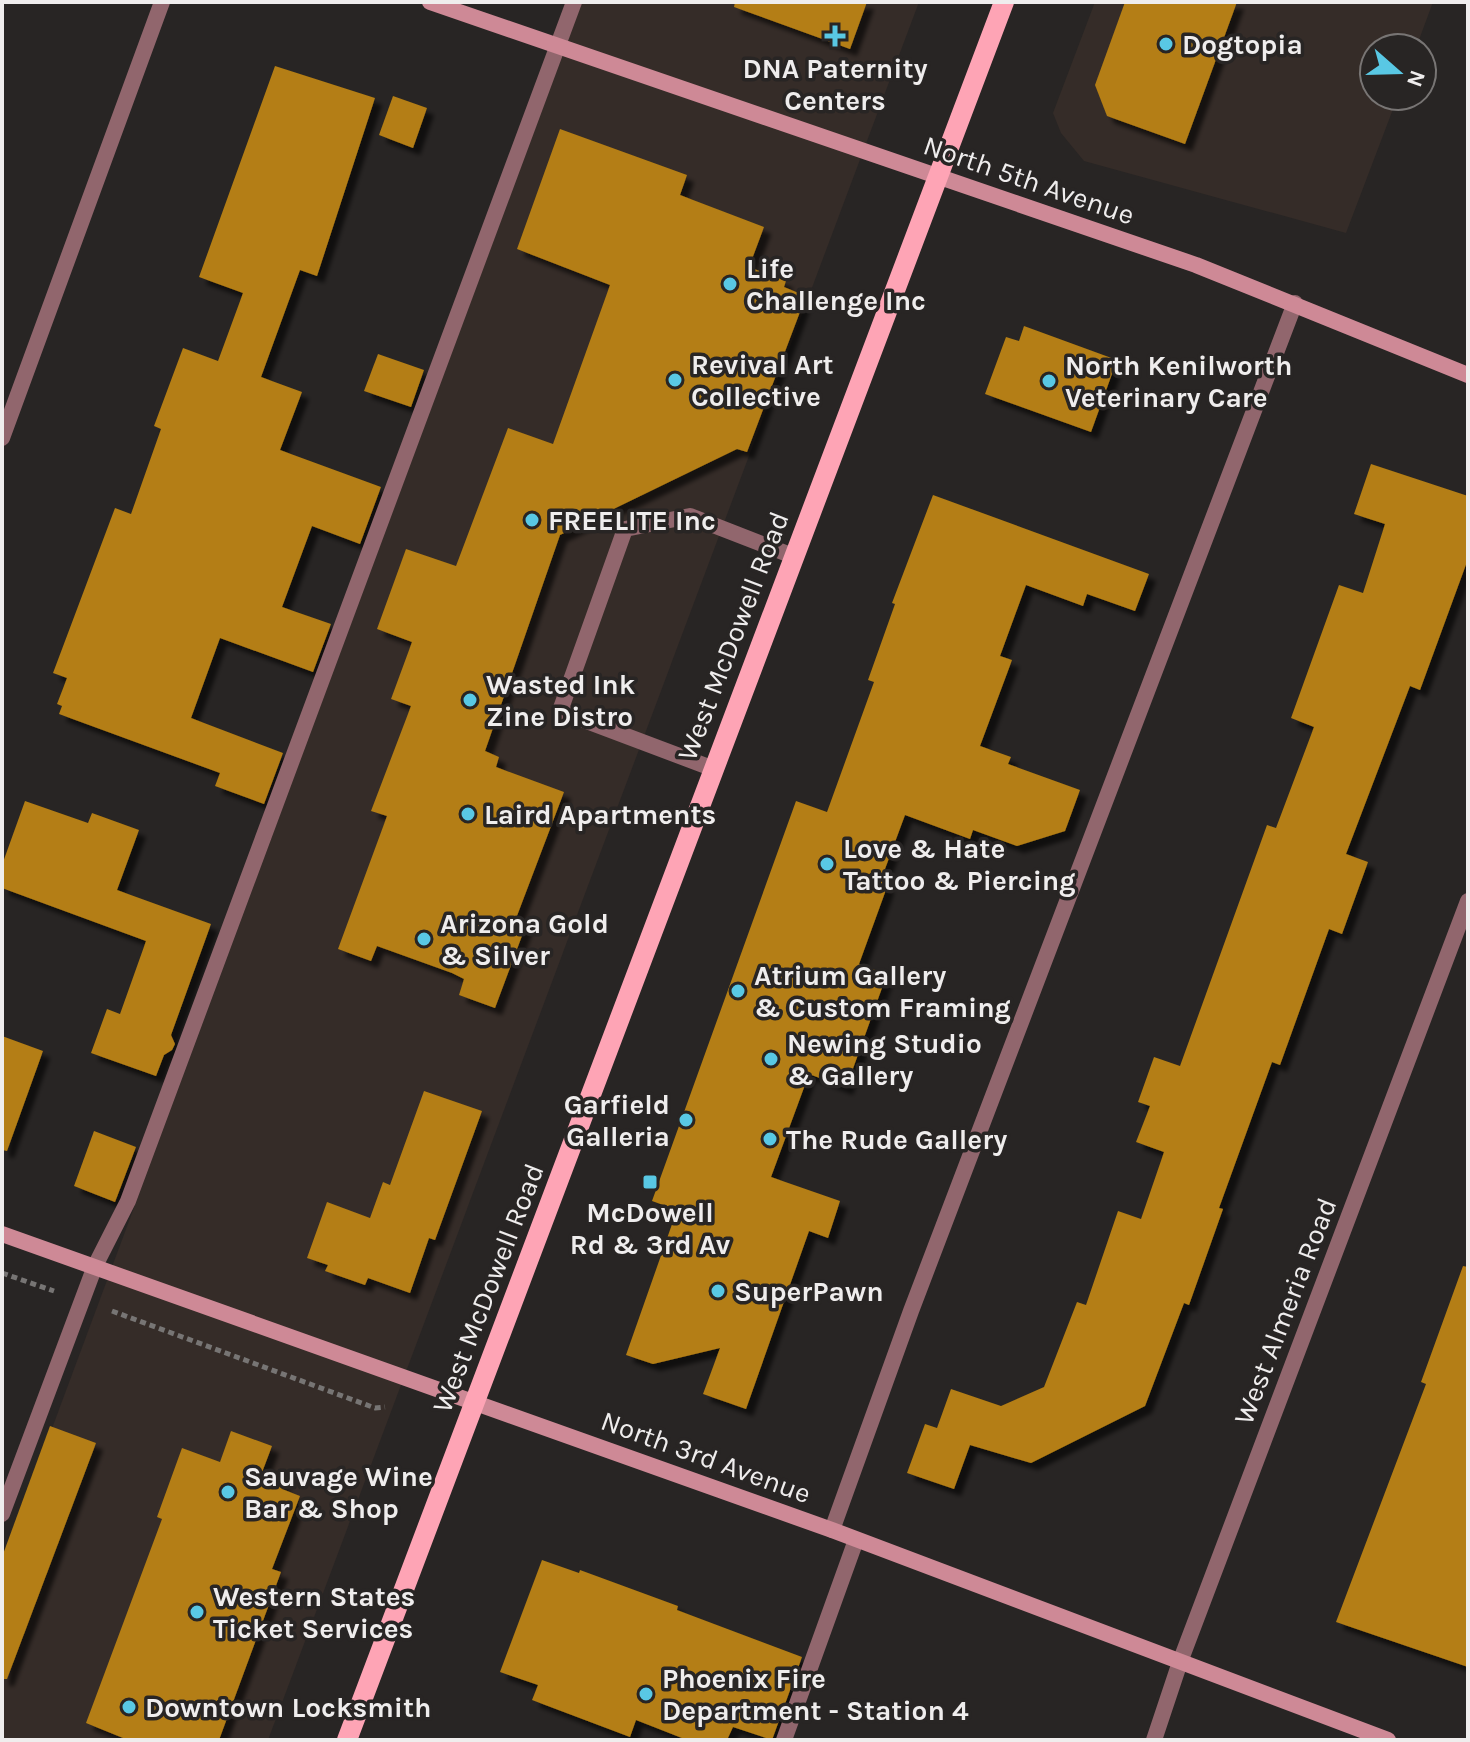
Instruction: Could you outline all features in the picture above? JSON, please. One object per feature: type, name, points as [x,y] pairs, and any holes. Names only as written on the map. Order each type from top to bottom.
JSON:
[{"type":"main road","name":"West McDowell Road","points":[[347,1740],[1004,2]]},
{"type":"street","points":[[2,438],[162,2]]},
{"type":"street","name":"North 5th Avenue","points":[[430,2],[1196,265],[1468,375]]},
{"type":"street","points":[[2,1514],[95,1266],[128,1201],[574,2]]},
{"type":"street","points":[[832,1530],[917,1296],[1295,303]]},
{"type":"street","points":[[714,769],[560,711],[625,529],[690,516],[793,556]]},
{"type":"street","name":"West Almeria Road","points":[[1154,1740],[1180,1662],[1468,901]]},
{"type":"street","name":"North 3rd Avenue","points":[[2,1234],[832,1530],[1388,1740]]},
{"type":"street","points":[[784,1740],[856,1540]]},
{"type":"shaded area","points":[[582,2],[919,2],[268,1740],[2,1740],[2,1563]]},
{"type":"shaded area","points":[[1095,2],[1433,2],[1422,32],[1358,32],[1358,112],[1392,112],[1346,233],[1084,161],[1061,133],[1053,113]]},
{"type":"building","name":"DNA Paternity Centers","points":[[735,2],[867,2],[850,49],[734,7]]},
{"type":"building","name":"Dogtopia","points":[[1125,2],[1237,2],[1185,144],[1107,116],[1095,85]]},
{"type":"building","points":[[275,66],[375,98],[317,276],[300,270],[261,377],[302,392],[280,450],[381,487],[360,544],[312,526],[282,607],[331,624],[313,672],[220,638],[191,718],[283,753],[264,804],[215,786],[220,773],[59,714],[62,706],[57,704],[67,678],[53,673],[115,508],[131,514],[161,429],[154,426],[183,348],[218,361],[243,293],[199,277]]},
{"type":"building","points":[[393,96],[427,108],[413,148],[379,135]]},
{"type":"building","points":[[560,129],[687,175],[680,195],[764,227],[749,267],[786,281],[784,287],[806,296],[747,452],[737,449],[560,535],[485,751],[499,757],[496,767],[564,792],[515,921],[526,925],[495,1008],[459,995],[464,979],[452,973],[377,946],[371,961],[338,949],[387,816],[371,811],[411,706],[391,699],[412,642],[377,629],[406,549],[456,566],[508,428],[553,444],[610,285],[517,249]]},
{"type":"building","name":"North Kenilworth Veterinary Care","points":[[1024,326],[1117,360],[1091,432],[985,394],[1006,337],[1019,341]]},
{"type":"building","points":[[378,354],[424,370],[411,407],[364,391]]},
{"type":"building","points":[[1371,464],[1468,496],[1468,559],[1420,690],[1410,686],[1346,854],[1368,862],[1342,934],[1329,929],[1280,1065],[1272,1062],[1219,1208],[1223,1209],[1189,1305],[1184,1303],[1145,1406],[1031,1463],[970,1445],[954,1489],[907,1473],[925,1424],[937,1428],[951,1389],[1001,1406],[1044,1387],[1077,1302],[1086,1305],[1118,1211],[1141,1219],[1164,1152],[1136,1142],[1150,1106],[1138,1102],[1154,1057],[1180,1066],[1267,825],[1276,828],[1314,727],[1291,718],[1339,585],[1363,593],[1385,524],[1354,514]]},
{"type":"building","points":[[933,495],[1149,574],[1135,611],[1087,594],[1083,606],[1026,585],[1000,656],[1012,660],[980,746],[1011,757],[1008,764],[1080,790],[1065,831],[1017,846],[973,830],[970,839],[905,815],[882,877],[887,887],[859,964],[887,974],[846,1088],[809,1074],[771,1177],[840,1201],[828,1238],[809,1231],[746,1409],[703,1394],[720,1348],[653,1364],[626,1355],[677,1210],[652,1201],[796,801],[827,812],[874,682],[868,680],[895,604],[892,603]]},
{"type":"building","points":[[25,801],[88,823],[92,813],[139,830],[117,890],[211,924],[171,1035],[175,1044],[164,1055],[156,1076],[91,1053],[107,1009],[120,1014],[146,941],[2,888],[2,865]]},
{"type":"building","points":[[2,1036],[43,1051],[7,1151],[2,1150]]},
{"type":"building","points":[[424,1091],[482,1111],[435,1240],[429,1238],[410,1293],[368,1278],[365,1285],[325,1271],[328,1265],[307,1258],[327,1202],[370,1218],[383,1182],[390,1185]]},
{"type":"building","points":[[94,1131],[136,1147],[115,1202],[74,1186]]},
{"type":"building","points":[[1463,1266],[1468,1267],[1468,1667],[1336,1622],[1426,1384],[1421,1382]]},
{"type":"building","points":[[50,1426],[96,1443],[7,1679],[2,1679],[2,1557]]},
{"type":"building","points":[[231,1431],[272,1446],[261,1475],[284,1483],[282,1489],[300,1496],[272,1569],[281,1572],[219,1740],[128,1740],[86,1723],[162,1519],[157,1517],[182,1448],[220,1462]]},
{"type":"building","name":"Phoenix Fire Department - Station 4","points":[[542,1560],[579,1573],[580,1570],[678,1606],[677,1610],[802,1657],[772,1740],[733,1727],[727,1740],[687,1740],[636,1720],[630,1737],[532,1700],[538,1685],[500,1672]]},
{"type":"place","name":"DNA Paternity Centers","points":[[835,36]]},
{"type":"place","name":"Dogtopia","points":[[1166,44]]},
{"type":"place","name":"Life Challenge Inc","points":[[730,284]]},
{"type":"place","name":"Revival Art Collective","points":[[675,380]]},
{"type":"place","name":"North Kenilworth Veterinary Care","points":[[1049,381]]},
{"type":"place","name":"FREELITE Inc","points":[[532,520]]},
{"type":"place","name":"Wasted Ink Zine Distro","points":[[470,700]]},
{"type":"place","name":"Laird Apartments","points":[[468,814]]},
{"type":"place","name":"Love & Hate Tattoo & Piercing","points":[[827,864]]},
{"type":"place","name":"Arizona Gold & Silver","points":[[424,939]]},
{"type":"place","name":"Atrium Gallery & Custom Framing","points":[[738,991]]},
{"type":"place","name":"Newing Studio & Gallery","points":[[771,1059]]},
{"type":"place","name":"Garfield Galleria","points":[[686,1120]]},
{"type":"place","name":"The Rude Gallery","points":[[770,1139]]},
{"type":"place","name":"McDowell Rd & 3rd Av","points":[[650,1182]]},
{"type":"place","name":"SuperPawn","points":[[718,1291]]},
{"type":"place","name":"Sauvage Wine Bar & Shop","points":[[228,1492]]},
{"type":"place","name":"Western States Ticket Services","points":[[197,1612]]},
{"type":"place","name":"Phoenix Fire Department - Station 4","points":[[646,1694]]},
{"type":"place","name":"Downtown Locksmith","points":[[129,1707]]}]
